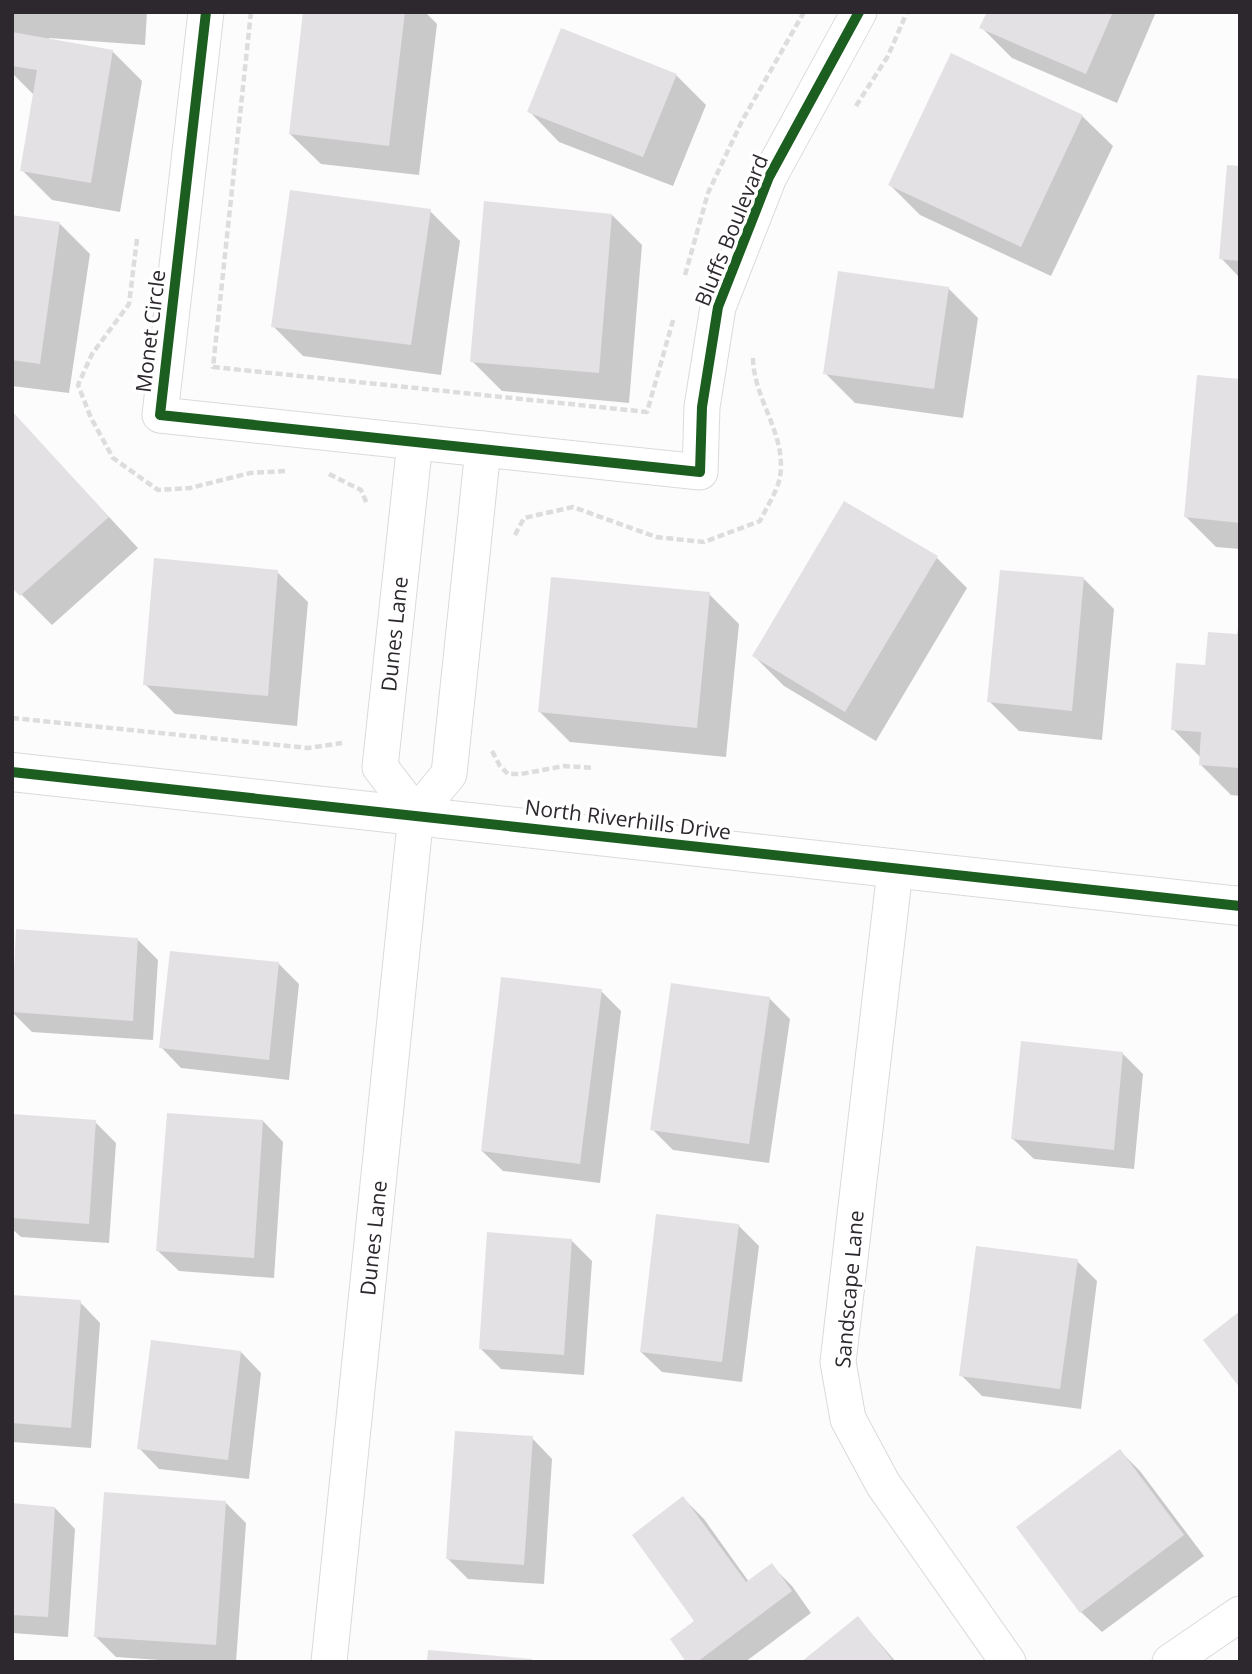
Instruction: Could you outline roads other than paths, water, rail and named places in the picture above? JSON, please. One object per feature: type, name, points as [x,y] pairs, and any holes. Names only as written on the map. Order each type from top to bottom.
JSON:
[{"type":"street","name":"Monet Circle","points":[[206,12],[160,415],[483,449]]},
{"type":"street","name":"Bluffs Boulevard","points":[[483,449],[700,472],[702,407],[718,307],[769,177],[859,12]]},
{"type":"street","name":"Dunes Lane","points":[[329,1662],[416,814],[380,766],[415,442]]},
{"type":"street","points":[[416,814],[449,774],[483,449]]},
{"type":"street","name":"North Riverhills Drive","points":[[12,772],[1240,906]]},
{"type":"street","name":"Sandscape Lane","points":[[895,870],[838,1362],[848,1419],[883,1485],[1008,1662]]},
{"type":"street","points":[[1170,1662],[1240,1614]]}]
